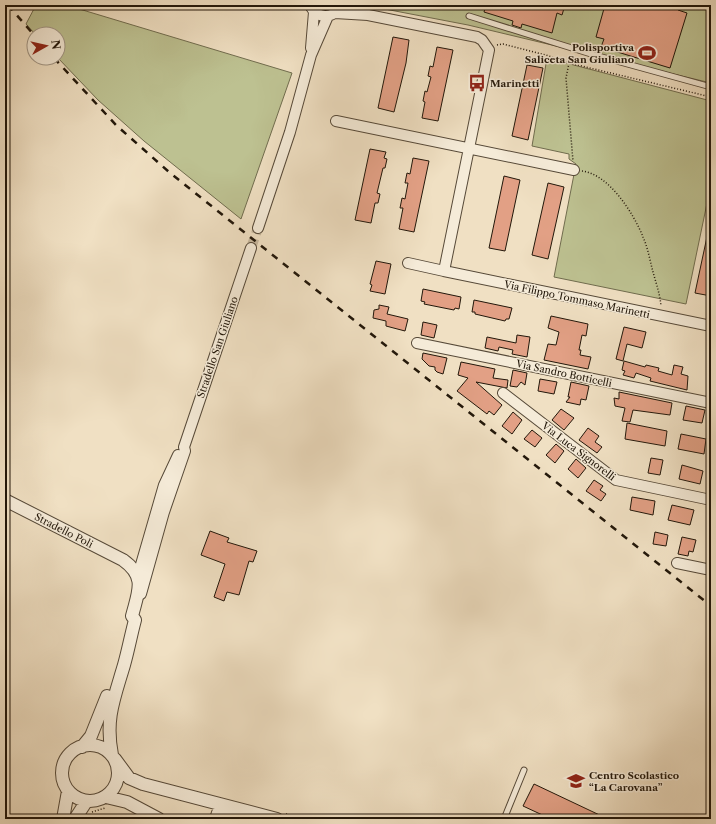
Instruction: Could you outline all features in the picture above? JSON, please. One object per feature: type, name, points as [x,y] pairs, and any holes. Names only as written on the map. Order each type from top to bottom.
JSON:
[{"type":"street","points":[[352,5],[368,15]]},
{"type":"street","points":[[312,8],[320,16],[334,11],[368,15],[477,37],[487,45],[489,56],[444,271]]},
{"type":"street","points":[[311,55],[312,8]]},
{"type":"street","points":[[258,228],[290,132],[311,55],[334,11]]},
{"type":"street","points":[[336,121],[574,170]]},
{"type":"street","name":"Stradello San Giuliano","points":[[113,757],[108,729],[110,714],[125,663],[146,572],[185,451],[184,447],[251,248]]},
{"type":"street","name":"Via Filippo Tommaso Marinetti","points":[[408,263],[711,326]]},
{"type":"street","name":"Via Sandro Botticelli","points":[[417,343],[711,404]]},
{"type":"street","name":"Via Luca Signorelli","points":[[503,393],[616,480],[711,500]]},
{"type":"street","name":"Stradello San Giuliano","points":[[82,747],[91,736],[112,681],[150,530],[164,485],[180,450],[184,447]]},
{"type":"street","name":"Stradello Poli","points":[[5,500],[123,560],[130,565],[138,575]]},
{"type":"street","name":"Stradello San Giuliano","points":[[150,530],[154,528],[162,505],[168,501]]},
{"type":"street","points":[[123,560],[139,555],[145,549]]},
{"type":"street","points":[[677,563],[711,570]]},
{"type":"street","name":"Stradello San Giuliano","points":[[135,620],[132,616],[140,582],[138,575]]},
{"type":"street","points":[[113,757],[118,772],[118,780],[112,791],[106,797],[92,802],[86,802],[73,796],[68,791],[63,782],[62,767],[70,754],[82,747],[98,746],[113,757],[128,778],[143,784],[260,813]]},
{"type":"street","points":[[63,819],[68,791]]},
{"type":"street","points":[[106,797],[127,802],[159,819]]},
{"type":"street","points":[[75,819],[86,802]]},
{"type":"street","points":[[216,819],[218,813],[231,810],[280,816]]},
{"type":"lane","points":[[469,16],[590,54],[711,87]]},
{"type":"lane","points":[[504,819],[524,770]]},
{"type":"path","points":[[487,45],[503,44],[546,55],[569,63],[711,96]]},
{"type":"path","points":[[569,63],[566,78],[574,170],[585,171],[603,180],[617,193],[630,213],[645,242],[660,298],[661,316]]},
{"type":"path","points":[[280,816],[303,819]]},
{"type":"green space","points":[[36,5],[66,5],[292,73],[241,219],[144,141],[98,100],[66,66],[66,26],[28,26],[26,24]]},
{"type":"green space","name":"Polisportiva Saliceta San Giuliano","points":[[364,5],[711,5],[711,83],[468,25]]},
{"type":"green space","points":[[547,58],[711,101],[711,184],[686,304],[554,277],[576,164],[569,159],[569,154],[532,146]]},
{"type":"building","points":[[486,5],[565,5],[562,15],[557,13],[552,33],[522,24],[521,28],[512,25],[513,21],[484,12]]},
{"type":"building","points":[[605,5],[680,5],[678,10],[687,13],[670,68],[601,47],[604,39],[596,37]]},
{"type":"building","points":[[393,37],[409,40],[406,63],[394,112],[378,108]]},
{"type":"building","points":[[437,47],[453,50],[438,121],[422,118],[425,102],[423,101],[425,91],[427,92],[431,77],[428,76],[430,66],[433,67]]},
{"type":"building","points":[[527,65],[543,68],[528,140],[512,136]]},
{"type":"building","points":[[370,149],[386,152],[384,158],[387,159],[385,168],[383,168],[377,193],[380,194],[378,203],[375,203],[371,223],[355,220]]},
{"type":"building","points":[[413,158],[429,161],[414,232],[399,229],[403,208],[400,208],[402,198],[405,199],[408,183],[405,183],[407,173],[410,174]]},
{"type":"building","points":[[504,176],[520,180],[505,251],[489,248]]},
{"type":"building","points":[[548,183],[564,187],[548,259],[532,255]]},
{"type":"building","points":[[708,232],[711,232],[711,296],[695,293]]},
{"type":"building","points":[[376,261],[391,264],[385,294],[370,291],[372,285],[370,284]]},
{"type":"building","points":[[423,289],[461,297],[459,309],[455,308],[454,310],[424,304],[425,302],[421,301]]},
{"type":"building","points":[[474,300],[512,308],[509,319],[506,319],[505,321],[475,314],[475,312],[472,312]]},
{"type":"building","points":[[379,305],[389,307],[387,314],[408,319],[405,331],[386,326],[386,321],[373,318],[374,310],[379,309]]},
{"type":"building","points":[[551,316],[588,324],[586,336],[582,335],[579,350],[581,350],[580,355],[591,357],[588,369],[544,360],[548,344],[556,345],[559,332],[548,328]]},
{"type":"building","points":[[423,322],[437,325],[434,338],[421,335]]},
{"type":"building","points":[[624,327],[646,332],[642,348],[627,344],[623,361],[616,359]]},
{"type":"building","points":[[517,335],[530,337],[527,357],[512,354],[513,350],[499,347],[498,351],[485,348],[487,337],[516,343]]},
{"type":"building","points":[[423,353],[447,358],[443,374],[437,372],[435,367],[429,366],[422,359]]},
{"type":"building","points":[[624,361],[645,367],[646,365],[659,368],[658,371],[672,375],[674,365],[683,367],[681,374],[688,376],[687,390],[650,381],[651,378],[636,373],[634,378],[623,375],[625,371],[622,370]]},
{"type":"building","points":[[461,362],[495,369],[493,378],[508,380],[507,388],[476,382],[502,405],[494,415],[489,411],[487,414],[457,391],[468,378],[458,375]]},
{"type":"building","points":[[513,370],[527,373],[525,385],[521,382],[517,387],[510,386]]},
{"type":"building","points":[[540,379],[557,382],[554,394],[538,391]]},
{"type":"building","points":[[571,382],[589,386],[586,400],[581,399],[580,405],[566,402],[570,397],[568,397]]},
{"type":"building","points":[[619,392],[672,403],[670,415],[633,410],[630,422],[622,421],[625,408],[615,406],[614,398],[619,399]]},
{"type":"building","points":[[686,406],[705,410],[702,423],[683,420]]},
{"type":"building","points":[[561,409],[574,418],[564,430],[552,420]]},
{"type":"building","points":[[513,412],[522,420],[512,434],[502,426]]},
{"type":"building","points":[[627,423],[667,431],[665,446],[625,439]]},
{"type":"building","points":[[588,428],[599,436],[595,442],[602,447],[597,453],[579,440]]},
{"type":"building","points":[[532,430],[542,438],[535,447],[524,439]]},
{"type":"building","points":[[681,434],[706,439],[704,454],[678,449]]},
{"type":"building","points":[[556,444],[564,451],[555,463],[546,455]]},
{"type":"building","points":[[651,458],[663,460],[660,475],[648,473]]},
{"type":"building","points":[[576,459],[586,468],[578,478],[568,469]]},
{"type":"building","points":[[682,465],[703,471],[700,484],[679,479]]},
{"type":"building","points":[[594,480],[603,486],[600,490],[606,494],[601,501],[586,491]]},
{"type":"building","points":[[632,497],[655,501],[653,515],[630,510]]},
{"type":"building","points":[[672,505],[694,510],[690,525],[668,520]]},
{"type":"building","points":[[210,531],[229,538],[227,542],[257,551],[253,562],[249,561],[239,595],[227,592],[224,601],[214,597],[225,564],[201,555]]},
{"type":"building","points":[[655,532],[668,535],[666,546],[653,544]]},
{"type":"building","points":[[682,537],[696,540],[693,552],[689,551],[688,556],[678,554]]},
{"type":"building","points":[[534,784],[608,819],[551,819],[523,806]]},
{"type":"tunnel","points":[[251,248],[258,228]]},
{"type":"railway","points":[[8,5],[26,26]]},
{"type":"railway","points":[[61,66],[116,125],[169,172],[711,606]]},
{"type":"place","name":"Polisportiva Saliceta San Giuliano","points":[[647,53]]},
{"type":"place","name":"Marinetti","points":[[477,83]]},
{"type":"place","name":"Centro Scolastico “La Carovana”","points":[[576,781]]}]
